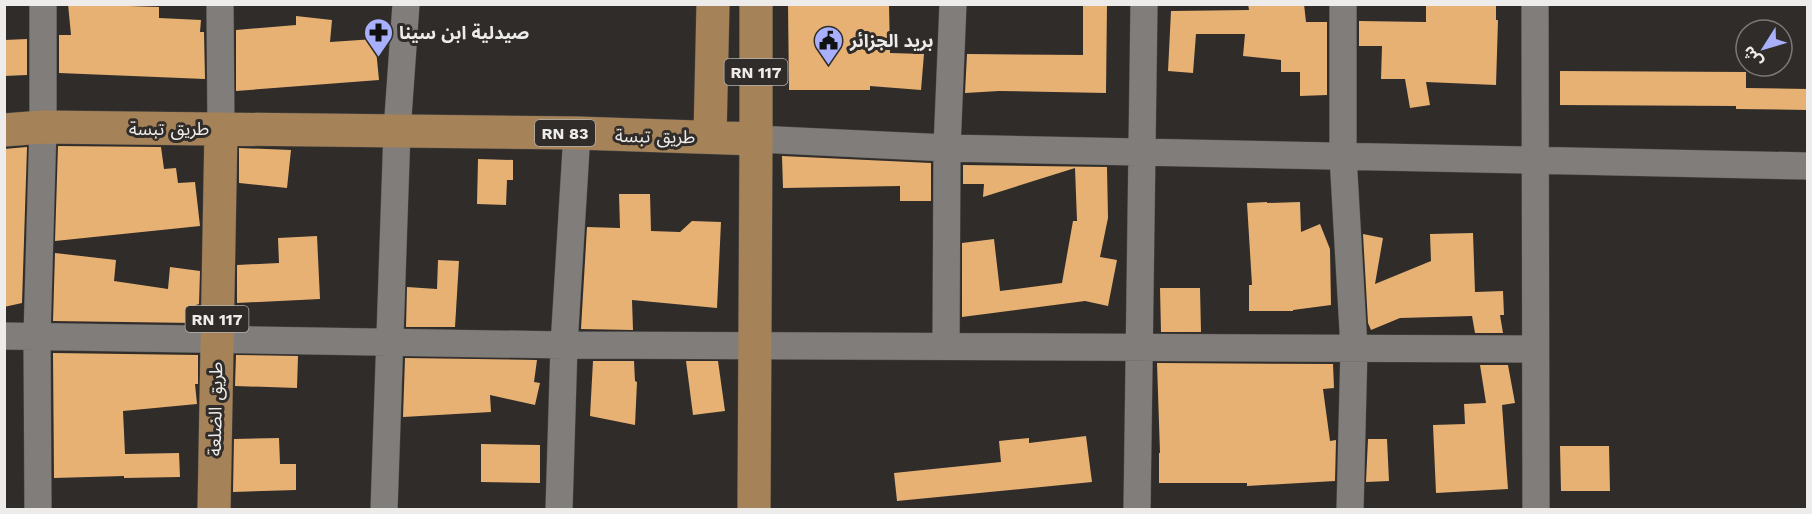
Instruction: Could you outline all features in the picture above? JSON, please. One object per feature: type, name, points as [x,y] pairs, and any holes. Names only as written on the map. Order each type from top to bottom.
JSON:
[{"type":"main road","name":"RN 117","points":[[710,137],[713,4]]},
{"type":"main road","name":"RN 117","points":[[756,4],[756,139]]},
{"type":"main road","name":"طريق تبسة","points":[[4,130],[43,127],[222,129],[756,139]]},
{"type":"main road","name":"طريق الضلعة","points":[[214,510],[222,129]]},
{"type":"main road","points":[[754,510],[756,139]]},
{"type":"street","points":[[38,510],[37,336],[43,127],[43,4]]},
{"type":"street","points":[[220,4],[222,129]]},
{"type":"street","points":[[384,510],[397,132],[406,4]]},
{"type":"street","points":[[946,346],[946,148],[953,4]]},
{"type":"street","points":[[1137,510],[1143,4]]},
{"type":"street","points":[[1343,4],[1343,156],[1354,348],[1350,510]]},
{"type":"street","points":[[1535,4],[1536,510]]},
{"type":"street","points":[[559,510],[564,345],[577,134]]},
{"type":"street","points":[[756,139],[946,148],[1808,166]]},
{"type":"street","points":[[4,336],[564,345],[1535,349]]},
{"type":"building","points":[[68,4],[159,7],[159,18],[201,20],[200,32],[204,32],[205,79],[59,73],[59,35],[71,35]]},
{"type":"building","name":"بريد الجزائر","points":[[788,4],[889,4],[890,53],[924,54],[921,90],[870,86],[870,90],[789,90]]},
{"type":"building","points":[[1083,4],[1107,4],[1106,93],[999,91],[965,93],[967,54],[1083,55]]},
{"type":"building","points":[[1248,4],[1304,4],[1306,22],[1327,22],[1327,95],[1300,96],[1300,72],[1281,72],[1281,60],[1243,56],[1245,34],[1196,34],[1193,73],[1168,71],[1171,11],[1249,10]]},
{"type":"building","points":[[1426,4],[1496,4],[1496,20],[1498,20],[1496,85],[1426,82],[1430,105],[1410,108],[1405,79],[1381,79],[1382,46],[1359,46],[1359,21],[1426,22]]},
{"type":"building","points":[[296,16],[332,20],[330,42],[375,39],[379,80],[236,91],[236,30],[296,25]]},
{"type":"building","points":[[27,39],[27,75],[4,76],[4,40]]},
{"type":"building","points":[[1560,71],[1734,72],[1734,78],[1746,78],[1746,88],[1808,89],[1808,110],[1736,109],[1736,106],[1560,105]]},
{"type":"building","points":[[58,146],[161,147],[164,169],[176,168],[178,183],[195,182],[200,226],[55,241]]},
{"type":"building","points":[[27,147],[22,303],[4,307],[4,149]]},
{"type":"building","points":[[239,148],[291,150],[287,188],[239,183]]},
{"type":"building","points":[[782,156],[931,163],[931,201],[900,201],[900,186],[783,188]]},
{"type":"building","points":[[478,159],[513,160],[513,180],[507,180],[506,205],[477,204]]},
{"type":"building","points":[[963,165],[1107,167],[1108,218],[1100,257],[1117,260],[1108,306],[1085,301],[962,317],[962,243],[994,239],[1000,291],[1062,283],[1073,221],[1077,221],[1075,168],[983,197],[984,184],[963,184]]},
{"type":"building","points":[[619,194],[650,194],[651,231],[680,232],[692,221],[721,222],[717,308],[632,300],[633,330],[581,329],[587,227],[620,228]]},
{"type":"building","points":[[1300,202],[1301,232],[1320,224],[1330,249],[1331,305],[1293,311],[1249,311],[1249,285],[1252,285],[1247,203]]},
{"type":"building","points":[[1473,233],[1475,292],[1503,291],[1504,315],[1500,315],[1503,333],[1475,333],[1472,316],[1400,318],[1371,330],[1368,323],[1363,234],[1383,238],[1375,284],[1431,261],[1430,234]]},
{"type":"building","points":[[317,236],[320,299],[237,303],[237,265],[279,263],[278,238]]},
{"type":"building","points":[[55,253],[116,260],[114,281],[168,289],[170,267],[200,271],[199,304],[196,305],[194,323],[53,321]]},
{"type":"building","points":[[438,260],[459,261],[455,327],[406,327],[407,287],[437,289]]},
{"type":"building","points":[[1160,288],[1200,288],[1201,332],[1161,332]]},
{"type":"building","points":[[53,353],[198,355],[198,384],[195,384],[197,404],[123,411],[125,454],[179,453],[180,477],[54,478]]},
{"type":"building","points":[[236,355],[298,356],[297,388],[235,386]]},
{"type":"building","points":[[405,358],[537,360],[534,382],[540,383],[535,405],[490,395],[491,412],[403,417]]},
{"type":"building","points":[[593,361],[634,361],[635,381],[637,382],[635,425],[590,416]]},
{"type":"building","points":[[686,361],[718,361],[725,411],[693,415]]},
{"type":"building","points":[[1157,363],[1333,364],[1334,388],[1323,389],[1330,441],[1336,440],[1335,481],[1247,486],[1247,483],[1159,483]]},
{"type":"building","points":[[1480,365],[1508,365],[1515,403],[1502,405],[1508,489],[1436,493],[1433,425],[1465,424],[1464,404],[1486,403]]},
{"type":"building","points":[[1086,436],[1092,482],[897,501],[894,473],[1001,462],[999,441],[1029,438],[1029,443]]},
{"type":"building","points":[[279,438],[280,464],[296,464],[296,490],[233,492],[234,439]]},
{"type":"building","points":[[1368,439],[1387,439],[1389,481],[1366,482]]},
{"type":"building","points":[[481,444],[540,445],[540,483],[481,482]]},
{"type":"building","points":[[1560,446],[1609,446],[1610,491],[1561,491]]},
{"type":"place","name":"صيدلية ابن سينا","points":[[378,58]]},
{"type":"place","name":"بريد الجزائر","points":[[829,66]]}]
